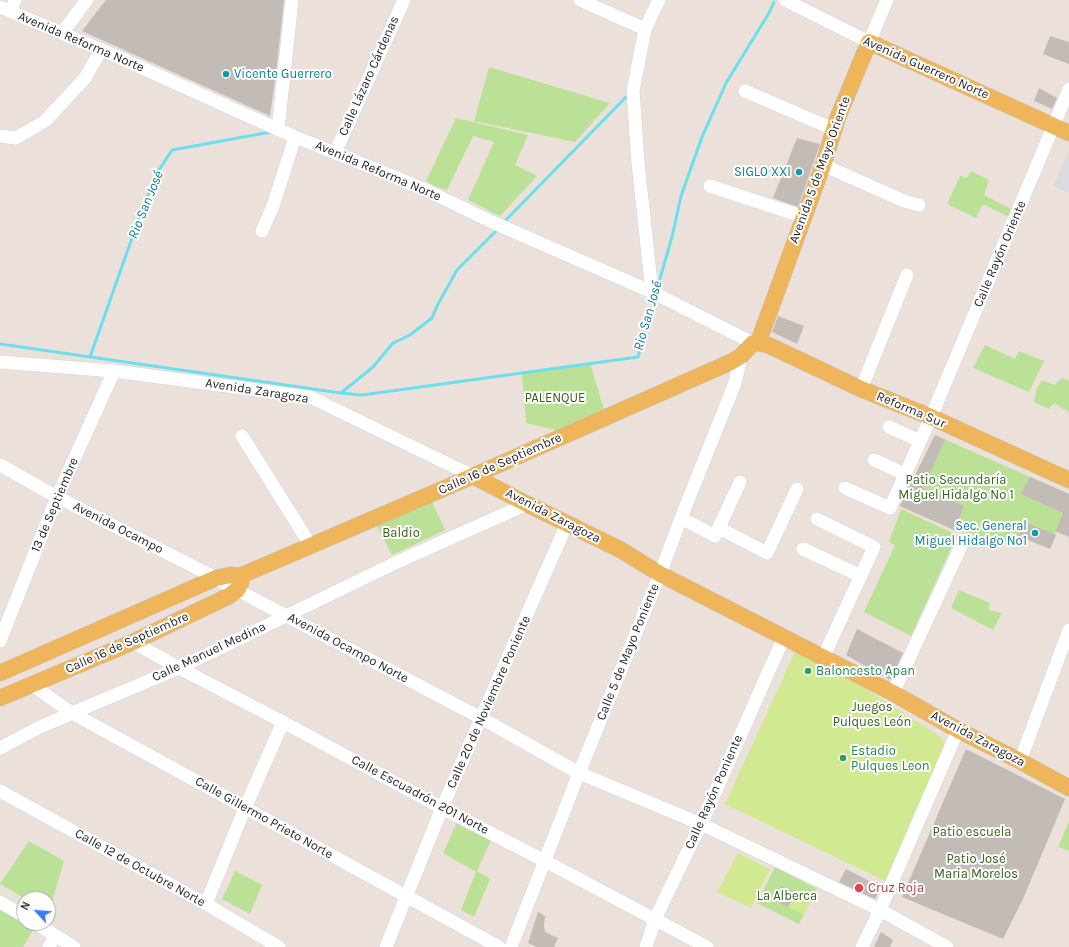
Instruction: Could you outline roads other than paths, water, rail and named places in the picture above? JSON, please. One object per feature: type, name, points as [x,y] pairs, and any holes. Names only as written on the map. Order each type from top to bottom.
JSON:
[{"type":"main road","name":"Avenida Guerrero Norte","points":[[869,42],[1069,133]]},
{"type":"main road","name":"Avenida 5 de Mayo Oriente","points":[[756,343],[804,218],[834,129],[869,42]]},
{"type":"main road","name":"Reforma Sur","points":[[756,343],[768,345],[861,389],[931,417],[1069,480]]},
{"type":"main road","name":"Calle 16 de Septiembre","points":[[0,698],[132,642],[230,596],[239,583],[311,546],[724,365],[741,356],[756,343]]},
{"type":"main road","name":"Avenida Zaragoza","points":[[473,476],[621,550],[660,574],[893,693],[958,730],[1020,761],[1069,788]]},
{"type":"main road","name":"Calle 16 de Septiembre","points":[[0,673],[216,578],[231,575],[239,583]]},
{"type":"street","points":[[62,33],[87,0]]},
{"type":"street","points":[[278,129],[292,0]]},
{"type":"street","name":"Calle Lázaro Cárdenas","points":[[335,153],[404,0]]},
{"type":"street","points":[[580,0],[645,29]]},
{"type":"street","points":[[652,292],[638,163],[633,91],[645,29],[659,0]]},
{"type":"street","name":"Avenida Guerrero Norte","points":[[785,0],[869,42]]},
{"type":"street","name":"Avenida 5 de Mayo Oriente","points":[[869,42],[887,0]]},
{"type":"street","name":"Avenida Reforma Norte","points":[[9,6],[62,33],[278,129],[428,191],[492,222],[652,292],[756,343]]},
{"type":"street","points":[[0,136],[16,138],[45,121],[85,78],[101,50]]},
{"type":"street","name":"Calle Rayón Oriente","points":[[845,488],[890,508],[931,417],[1069,89]]},
{"type":"street","points":[[745,91],[834,129]]},
{"type":"street","points":[[262,231],[273,206],[295,136]]},
{"type":"street","points":[[823,165],[904,201],[919,205]]},
{"type":"street","points":[[710,186],[804,218]]},
{"type":"street","points":[[861,389],[907,275]]},
{"type":"street","name":"Calle 5 de Mayo Poniente","points":[[511,947],[578,773],[660,574],[735,383],[741,356]]},
{"type":"street","name":"Avenida Zaragoza","points":[[0,362],[114,371],[310,397],[473,476]]},
{"type":"street","name":"13 de Septiembre","points":[[0,641],[57,497],[114,371]]},
{"type":"street","points":[[889,427],[920,441]]},
{"type":"street","points":[[242,436],[311,546]]},
{"type":"street","points":[[874,460],[905,474]]},
{"type":"street","name":"Avenida Ocampo","points":[[0,465],[57,497],[216,578]]},
{"type":"street","points":[[681,518],[715,536],[740,482]]},
{"type":"street","points":[[719,528],[768,553],[797,489]]},
{"type":"street","name":"Calle Manuel Medina","points":[[0,748],[38,728],[179,668],[395,563],[527,504]]},
{"type":"street","points":[[818,519],[874,547],[823,658]]},
{"type":"street","name":"Calle 20 de Noviembre Poniente","points":[[386,947],[442,808],[567,524]]},
{"type":"street","points":[[893,693],[963,542]]},
{"type":"street","points":[[803,549],[861,576]]},
{"type":"street","name":"Avenida Ocampo Norte","points":[[239,583],[285,616],[481,718]]},
{"type":"street","points":[[1020,761],[1069,630]]},
{"type":"street","name":"Calle Rayón Poniente","points":[[646,947],[655,919],[700,824],[784,637]]},
{"type":"street","name":"Calle Escuadrón 201 Norte","points":[[132,642],[442,808],[545,860],[707,947]]},
{"type":"street","name":"Calle Gillermo Prieto Norte","points":[[32,685],[72,713],[499,947]]},
{"type":"street","points":[[481,718],[578,773],[700,824],[880,910],[947,947]]},
{"type":"street","points":[[206,904],[245,808],[283,722]]},
{"type":"street","points":[[862,947],[880,910],[958,730]]},
{"type":"street","name":"Calle 12 de Octubre Norte","points":[[0,791],[206,904],[279,947]]},
{"type":"street","points":[[0,902],[16,911]]},
{"type":"street","points":[[47,931],[74,947]]},
{"type":"street","points":[[48,947],[55,936]]},
{"type":"waterway","name":"Rio San José","points":[[657,289],[672,237],[681,196],[702,137],[726,83],[769,13],[774,2]]},
{"type":"waterway","name":"Rio San José","points":[[503,223],[626,97]]},
{"type":"waterway","name":"Rio San José","points":[[90,357],[143,207],[159,170],[172,150],[271,132]]},
{"type":"waterway","name":"Rio San José","points":[[0,344],[341,393],[373,367],[393,343],[410,335],[432,318],[457,270],[498,229]]},
{"type":"waterway","name":"Rio San José","points":[[341,393],[362,395],[638,357],[655,296]]},
{"type":"place","name":"Vicente Guerrero","points":[[226,74]]},
{"type":"place","name":"SIGL0 XXI","points":[[799,172]]},
{"type":"place","name":"Sec. General Miguel Hidalgo No1","points":[[1035,533]]},
{"type":"place","name":"Baloncesto Apan","points":[[808,671]]},
{"type":"place","name":"Estadio Pulques Leon","points":[[843,758]]},
{"type":"place","name":"Cruz Roja","points":[[859,888]]},
{"type":"park label","name":"PALENQUE","points":[[555,398]]},
{"type":"park label","name":"Patio Secundaría Miguel Hidalgo No 1","points":[[956,488]]},
{"type":"park label","name":"Baldio","points":[[401,533]]},
{"type":"park label","name":"Juegos Pulques León","points":[[872,714]]},
{"type":"park label","name":"Patio escuela","points":[[972,832]]},
{"type":"park label","name":"Patio José Maria Morelos","points":[[976,866]]},
{"type":"park label","name":"La Alberca","points":[[787,896]]}]
